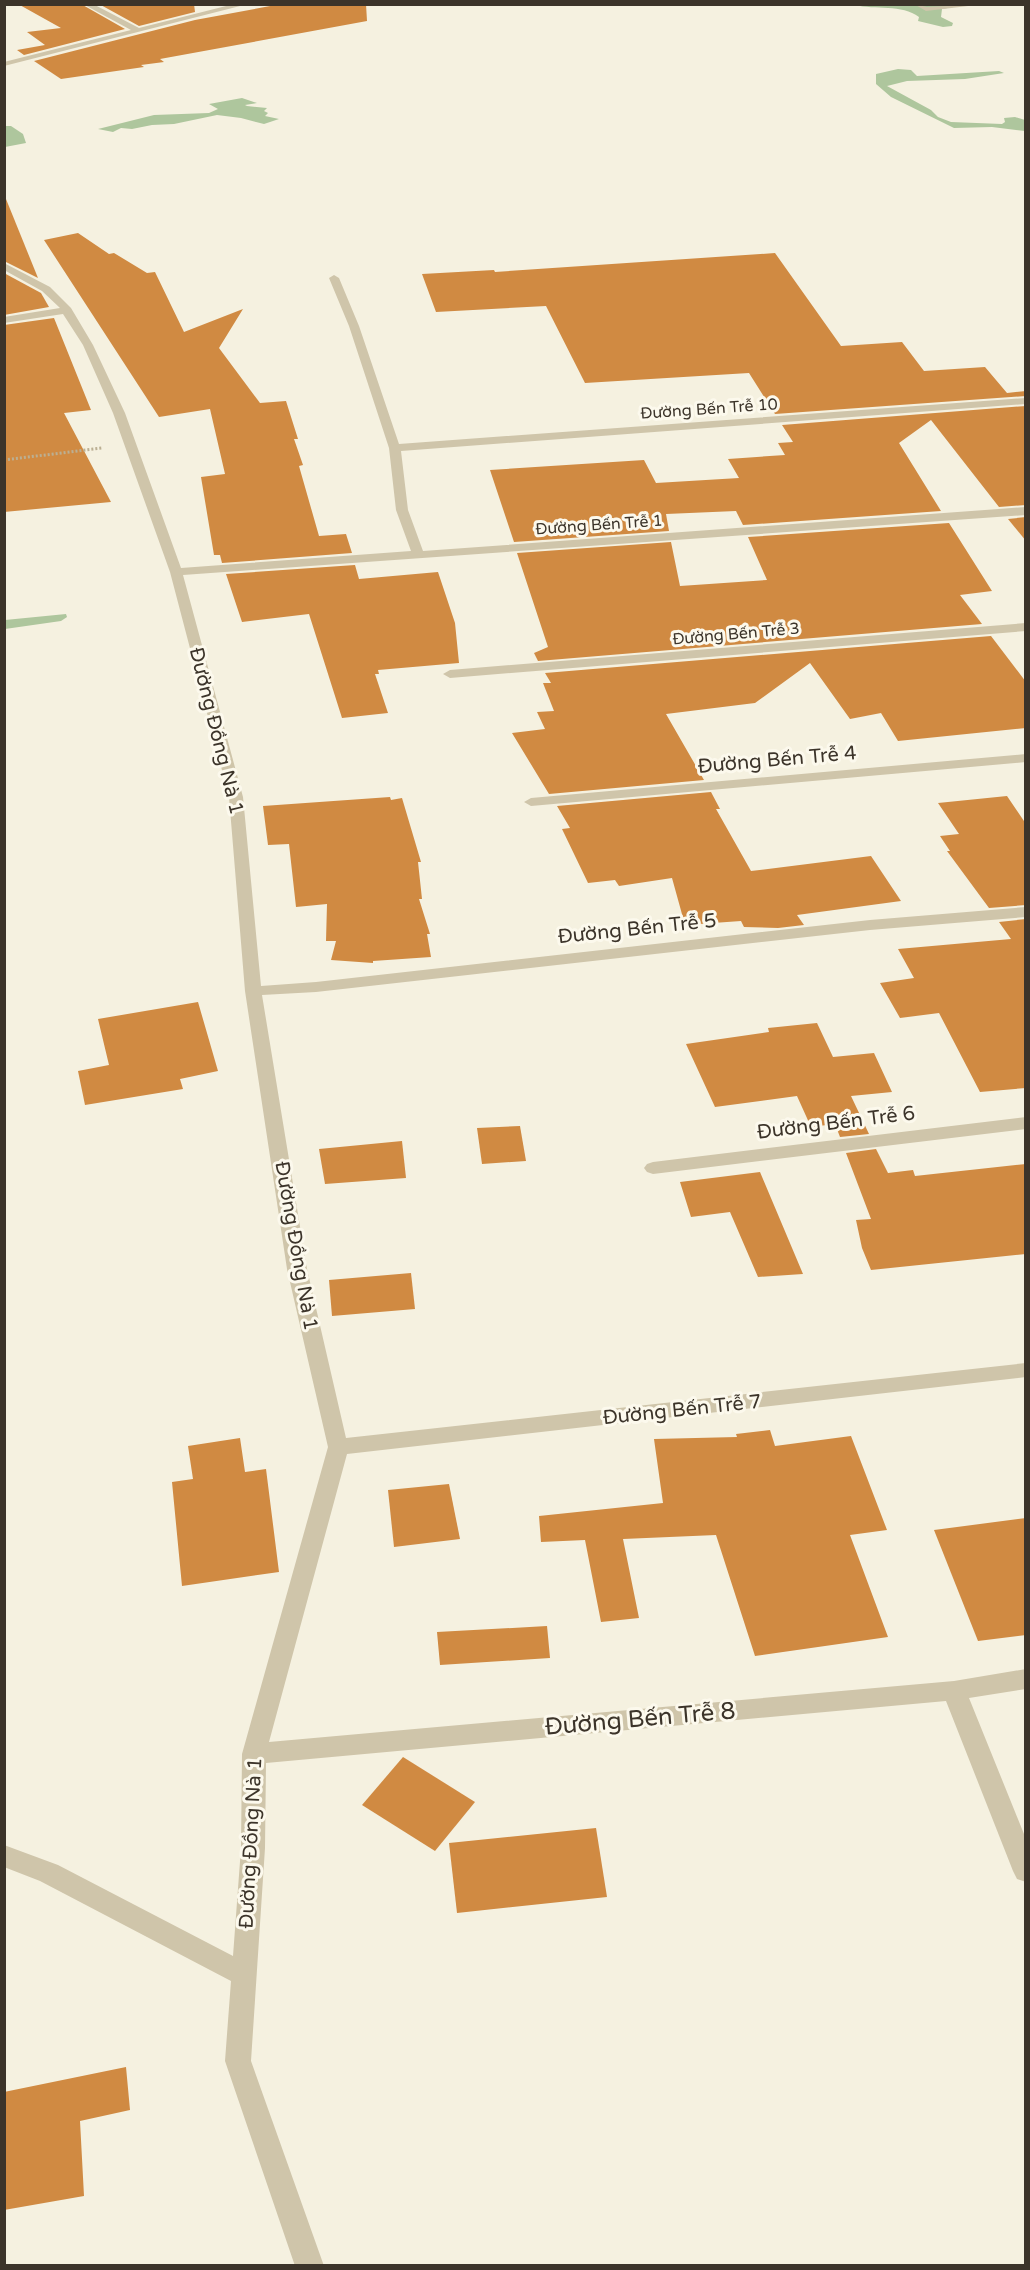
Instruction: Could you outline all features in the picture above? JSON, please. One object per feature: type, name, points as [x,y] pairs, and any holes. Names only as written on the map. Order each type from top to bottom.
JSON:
[{"type":"street","points":[[86,4],[137,30]]},
{"type":"street","points":[[4,64],[245,4]]},
{"type":"street","points":[[918,4],[926,9],[982,4]]},
{"type":"street","name":"Đường Đồng Nà 1","points":[[4,266],[46,289],[67,310],[88,345],[119,413],[176,572],[236,797],[253,991],[297,1269],[338,1448],[254,1754],[254,1848],[238,2061],[310,2265]]},
{"type":"street","points":[[334,278],[354,326],[395,448],[402,510],[418,554]]},
{"type":"street","points":[[4,320],[67,310]]},
{"type":"street","name":"Đường Bến Trễ 10","points":[[395,448],[1026,401]]},
{"type":"street","name":"Đường Bến Trễ 1","points":[[176,572],[1026,511]]},
{"type":"street","name":"Đường Bến Trễ 3","points":[[450,674],[1026,627]]},
{"type":"street","name":"Đường Bến Trễ 4","points":[[531,802],[1026,758]]},
{"type":"street","name":"Đường Bến Trễ 5","points":[[253,991],[316,987],[824,930],[1026,912]]},
{"type":"street","name":"Đường Bến Trễ 6","points":[[652,1168],[1026,1123]]},
{"type":"street","name":"Đường Bến Trễ 7","points":[[338,1448],[1026,1370]]},
{"type":"street","name":"Đường Bến Trễ 8","points":[[254,1754],[954,1691],[1026,1679]]},
{"type":"street","points":[[954,1691],[1026,1871]]},
{"type":"street","points":[[4,1856],[49,1873],[244,1975]]},
{"type":"path","points":[[4,460],[130,444]]},
{"type":"green space","points":[[956,4],[959,6],[942,9],[941,17],[953,23],[952,26],[943,27],[918,21],[919,17],[905,10],[855,5]]},
{"type":"green space","points":[[898,69],[911,70],[917,76],[999,71],[1004,73],[965,79],[907,81],[887,86],[931,110],[938,117],[951,122],[1002,124],[1005,122],[1004,118],[1015,117],[1025,120],[1025,131],[992,127],[954,128],[891,97],[876,84],[876,74]]},
{"type":"green space","points":[[242,98],[257,103],[245,105],[267,108],[264,111],[268,113],[265,116],[279,119],[264,124],[217,115],[174,124],[132,129],[121,128],[113,132],[98,129],[154,115],[209,113],[218,109],[209,104]]},
{"type":"green space","points":[[4,126],[11,126],[23,134],[26,143],[5,147]]},
{"type":"green space","points":[[66,614],[67,617],[61,621],[5,629],[5,620]]},
{"type":"building","points":[[18,4],[81,4],[125,29],[24,55],[17,50],[45,45],[27,32],[61,28]]},
{"type":"building","points":[[99,4],[194,4],[195,12],[139,26]]},
{"type":"building","points":[[281,4],[366,4],[367,21],[160,59],[164,62],[141,65],[144,67],[61,79],[34,61],[195,20]]},
{"type":"building","points":[[6,199],[38,278],[4,261]]},
{"type":"building","points":[[78,233],[109,254],[114,253],[147,273],[155,272],[184,332],[243,309],[219,348],[260,403],[286,401],[298,439],[294,439],[303,465],[299,466],[319,536],[346,534],[352,553],[222,563],[220,555],[214,555],[201,477],[225,474],[210,409],[159,417],[44,240]]},
{"type":"building","points":[[775,253],[841,346],[902,342],[924,371],[985,367],[1007,393],[1026,391],[1026,396],[775,414],[749,373],[585,383],[546,306],[436,312],[422,274],[494,270],[495,272]]},
{"type":"building","points":[[4,273],[41,293],[49,307],[4,315]]},
{"type":"building","points":[[54,318],[91,410],[64,413],[111,502],[4,512],[4,325]]},
{"type":"building","points":[[1026,406],[1026,505],[999,507],[931,420],[899,443],[941,511],[743,525],[736,511],[666,514],[669,531],[514,542],[490,470],[644,460],[656,483],[739,478],[728,459],[785,455],[778,443],[793,442],[782,425]]},
{"type":"building","points":[[1026,517],[1026,541],[1008,519]]},
{"type":"building","points":[[949,523],[992,591],[960,595],[982,624],[538,661],[534,653],[548,647],[517,553],[671,542],[680,586],[767,580],[748,537]]},
{"type":"building","points":[[355,565],[359,579],[438,572],[455,623],[459,663],[378,670],[379,674],[375,674],[388,713],[342,718],[309,614],[242,622],[226,574]]},
{"type":"building","points":[[991,636],[1026,682],[1026,728],[898,741],[881,713],[850,719],[810,663],[755,703],[666,714],[704,780],[549,794],[512,733],[545,729],[537,712],[554,711],[543,683],[551,683],[545,673]]},
{"type":"building","points":[[711,792],[720,809],[716,809],[751,871],[871,856],[901,901],[797,915],[804,925],[778,928],[744,927],[741,921],[685,925],[672,878],[619,886],[615,880],[588,883],[562,829],[570,828],[557,806]]},
{"type":"building","points":[[1007,796],[1026,824],[1026,905],[989,908],[947,851],[950,851],[940,836],[959,834],[938,803]]},
{"type":"building","points":[[390,797],[391,800],[402,798],[421,862],[418,862],[422,899],[419,899],[430,934],[427,934],[431,957],[373,961],[373,963],[331,960],[336,941],[326,941],[327,904],[296,907],[289,844],[268,845],[263,806]]},
{"type":"building","points":[[1026,919],[1026,1088],[980,1092],[939,1013],[900,1018],[880,983],[914,978],[898,949],[1011,939],[999,922]]},
{"type":"building","points":[[198,1002],[218,1071],[180,1079],[183,1089],[85,1105],[78,1071],[109,1065],[98,1019]]},
{"type":"building","points":[[817,1023],[833,1057],[874,1053],[892,1092],[851,1096],[869,1134],[840,1137],[835,1124],[811,1127],[797,1096],[715,1107],[686,1044],[769,1032],[768,1028]]},
{"type":"building","points":[[520,1126],[526,1161],[482,1164],[477,1128]]},
{"type":"building","points":[[402,1141],[406,1178],[325,1184],[319,1149]]},
{"type":"building","points":[[876,1149],[888,1173],[913,1170],[915,1176],[1026,1164],[1026,1254],[871,1270],[862,1248],[856,1220],[871,1219],[846,1153]]},
{"type":"building","points":[[760,1172],[803,1274],[758,1277],[730,1212],[691,1217],[680,1182]]},
{"type":"building","points":[[411,1273],[415,1309],[332,1316],[329,1280]]},
{"type":"building","points":[[770,1430],[775,1446],[851,1436],[887,1530],[850,1535],[888,1637],[755,1656],[716,1535],[623,1539],[639,1618],[601,1622],[585,1540],[541,1542],[539,1516],[663,1503],[654,1439],[737,1437],[736,1434]]},
{"type":"building","points":[[240,1438],[245,1472],[266,1469],[279,1572],[182,1586],[172,1482],[193,1479],[188,1446]]},
{"type":"building","points":[[449,1484],[460,1539],[394,1547],[388,1490]]},
{"type":"building","points":[[1026,1518],[1026,1635],[978,1641],[934,1530]]},
{"type":"building","points":[[547,1626],[550,1658],[440,1665],[437,1632]]},
{"type":"building","points":[[403,1757],[475,1802],[435,1851],[362,1805]]},
{"type":"building","points":[[596,1828],[607,1897],[457,1913],[449,1843]]},
{"type":"building","points":[[126,2067],[130,2110],[80,2121],[84,2196],[4,2210],[4,2092]]}]
